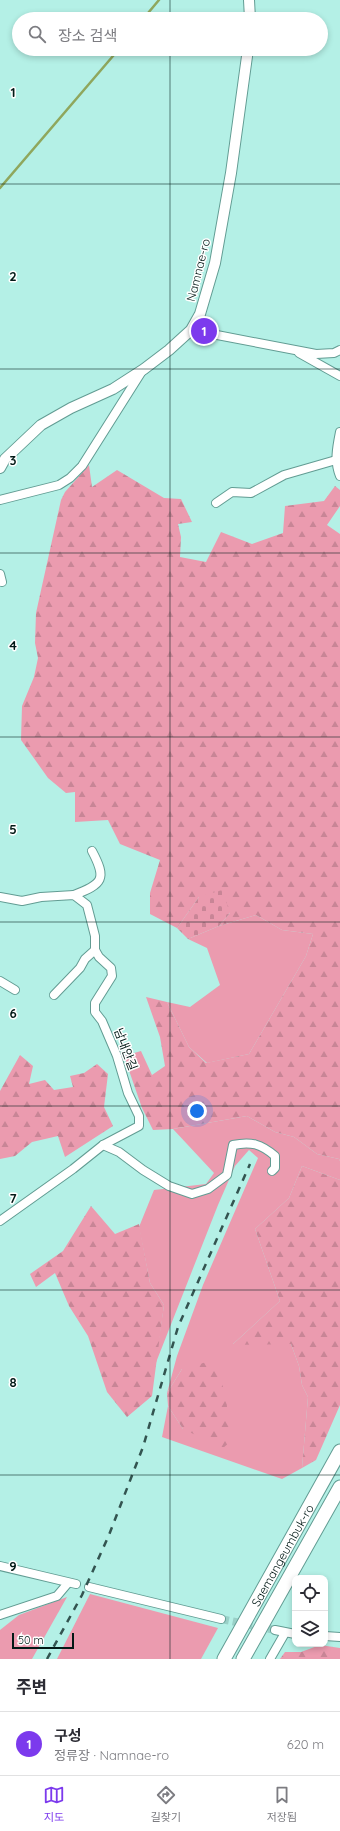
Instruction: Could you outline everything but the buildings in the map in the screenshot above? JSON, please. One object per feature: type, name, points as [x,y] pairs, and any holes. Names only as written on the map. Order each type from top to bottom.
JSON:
[{"type":"highway","name":"Saemangeumbuk-ro","points":[[224,1659],[340,1451]]},
{"type":"highway","name":"Saemangeumbuk-ro","points":[[243,1659],[340,1487]]},
{"type":"highway","points":[[221,1659],[241,1627]]},
{"type":"street","points":[[249,0],[250,12]]},
{"type":"street","name":"Namnae-ro","points":[[0,468],[4,458],[41,425],[71,408],[113,389],[144,369],[169,350],[190,330],[200,314],[215,263],[231,173],[247,56]]},
{"type":"street","points":[[190,330],[316,354],[334,353],[340,350]]},
{"type":"street","points":[[290,348],[340,376]]},
{"type":"street","points":[[0,500],[59,485],[70,478],[82,466],[144,369]]},
{"type":"street","points":[[340,432],[336,460],[340,476]]},
{"type":"street","points":[[216,503],[232,492],[251,493],[284,475],[336,460]]},
{"type":"street","points":[[0,896],[22,901],[42,897],[74,895],[94,888],[99,882],[101,874],[99,865],[92,851]]},
{"type":"street","points":[[54,995],[80,968],[85,959],[95,950],[95,936],[87,905],[74,895]]},
{"type":"street","name":"남내안길","points":[[0,1221],[73,1169],[103,1145],[139,1126],[139,1116],[128,1092],[117,1056],[102,1021],[96,1012],[95,1003],[112,976],[111,968],[99,957],[95,950]]},
{"type":"street","points":[[0,981],[15,990]]},
{"type":"street","points":[[103,1145],[119,1152],[143,1170],[169,1186],[192,1194],[208,1189],[227,1175],[233,1145],[245,1142],[265,1147],[275,1156],[275,1168],[272,1171]]},
{"type":"street","points":[[0,1566],[72,1583],[57,1596],[0,1615]]},
{"type":"street","points":[[89,1587],[221,1619]]},
{"type":"street","points":[[275,1630],[292,1634]]},
{"type":"street","points":[[270,1659],[285,1633]]},
{"type":"street","points":[[328,1636],[340,1637]]},
{"type":"green space","points":[[89,465],[92,487],[117,470],[164,498],[181,499],[192,522],[178,524],[181,537],[180,557],[206,562],[221,532],[252,544],[283,533],[285,506],[324,501],[335,486],[340,490],[340,506],[327,525],[340,534],[340,1161],[339,1159],[317,1154],[294,1137],[275,1132],[247,1116],[173,1129],[153,1130],[142,1108],[124,1056],[141,1051],[152,1075],[165,1066],[160,1037],[146,997],[167,1002],[189,1047],[206,1063],[249,1054],[306,956],[313,934],[282,930],[256,915],[219,926],[230,913],[199,897],[177,928],[150,914],[150,893],[160,860],[120,844],[108,820],[75,822],[75,792],[66,793],[48,778],[21,740],[22,706],[34,677],[38,658],[35,643],[36,613],[61,500],[65,492]]},
{"type":"green space","points":[[222,890],[230,913],[219,926],[188,939],[177,928],[199,897]]},
{"type":"green space","points":[[256,915],[282,930],[313,934],[306,956],[249,1054],[207,1063],[189,1047],[167,1002],[190,1007],[220,985],[207,948],[188,939],[219,926]]},
{"type":"green space","points":[[20,1055],[33,1066],[29,1084],[45,1080],[54,1090],[73,1087],[70,1076],[84,1073],[97,1064],[108,1074],[104,1107],[113,1126],[65,1157],[58,1136],[32,1142],[15,1156],[0,1159],[0,1091]]},
{"type":"green space","points":[[247,1116],[275,1132],[294,1137],[317,1154],[339,1159],[340,1161],[340,1180],[302,1166],[289,1198],[255,1229],[280,1301],[233,1344],[291,1344],[299,1366],[302,1385],[308,1397],[302,1468],[282,1479],[162,1437],[168,1406],[183,1429],[182,1369],[167,1393],[177,1356],[203,1285],[258,1158],[249,1150],[235,1166],[218,1205],[155,1365],[164,1305],[150,1283],[139,1227],[154,1190],[206,1184],[214,1173],[173,1129]]},
{"type":"green space","points":[[302,1166],[340,1180],[340,1405],[316,1460],[302,1468],[308,1397],[302,1385],[299,1366],[291,1344],[232,1345],[280,1301],[255,1229],[289,1198]]},
{"type":"green space","points":[[91,1206],[115,1234],[139,1224],[150,1283],[164,1305],[152,1396],[127,1417],[107,1392],[88,1336],[69,1306],[55,1273],[36,1287],[30,1274],[63,1251]]},
{"type":"green space","points":[[210,1361],[220,1379],[226,1400],[230,1442],[223,1448],[183,1429],[168,1406],[167,1393],[182,1369]]},
{"type":"green space","points":[[90,1594],[218,1628],[201,1659],[57,1659]]},
{"type":"green space","points":[[67,1597],[32,1659],[0,1659],[0,1630],[19,1615]]},
{"type":"green space","points":[[328,1646],[340,1648],[340,1659],[280,1659],[285,1652],[301,1652],[315,1647]]},
{"type":"waterway","points":[[149,12],[159,0]]},
{"type":"waterway","points":[[0,188],[113,56]]},
{"type":"tunnel","points":[[221,1619],[275,1630]]},
{"type":"railway","points":[[47,1659],[82,1595],[109,1535],[143,1447],[178,1327],[250,1164]]},
{"type":"place","name":"구성","points":[[204,331]]}]
